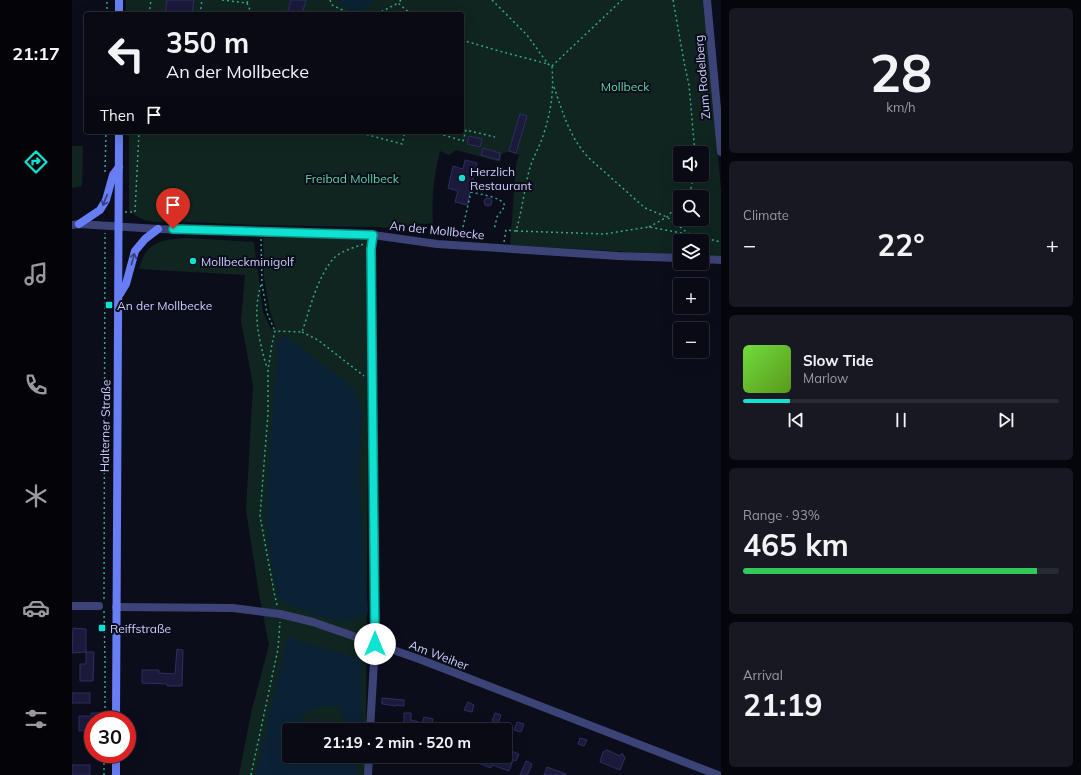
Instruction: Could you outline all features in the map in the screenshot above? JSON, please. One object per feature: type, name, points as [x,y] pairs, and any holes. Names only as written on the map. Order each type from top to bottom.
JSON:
[{"type":"main road","points":[[119,0],[119,12]]},
{"type":"main road","name":"Halterner Straße","points":[[116,711],[119,134]]},
{"type":"main road","points":[[76,224],[100,210],[106,200],[112,175],[119,167]]},
{"type":"main road","points":[[119,295],[126,284],[135,251],[144,239],[158,229]]},
{"type":"main road","points":[[116,763],[116,775]]},
{"type":"street","name":"Zum Rodelberg","points":[[707,0],[721,152]]},
{"type":"street","name":"An der Mollbecke","points":[[76,224],[158,229],[373,235],[437,244],[618,256],[673,258]]},
{"type":"street","points":[[370,723],[375,644],[371,249],[373,235]]},
{"type":"street","points":[[709,259],[721,260]]},
{"type":"street","points":[[72,606],[99,606]]},
{"type":"street","name":"Am Weiher","points":[[116,607],[233,608],[280,614],[313,622],[419,659],[718,775]]},
{"type":"street","points":[[368,775],[369,763]]},
{"type":"path","points":[[107,0],[107,12]]},
{"type":"path","points":[[149,12],[152,0]]},
{"type":"path","points":[[200,12],[202,0]]},
{"type":"path","points":[[222,0],[247,3]]},
{"type":"path","points":[[248,0],[247,3],[252,12]]},
{"type":"path","points":[[330,0],[332,5],[347,12]]},
{"type":"path","points":[[381,12],[401,0]]},
{"type":"path","points":[[492,0],[527,35],[548,64]]},
{"type":"path","points":[[516,231],[530,169],[543,136],[552,102],[552,66],[622,0]]},
{"type":"path","points":[[673,0],[689,85],[694,124],[695,146]]},
{"type":"path","points":[[398,3],[409,12]]},
{"type":"path","points":[[464,41],[552,66]]},
{"type":"path","points":[[553,84],[570,131],[582,151],[645,208],[667,217],[689,234]]},
{"type":"path","points":[[440,134],[463,141],[466,130],[495,137]]},
{"type":"path","points":[[104,176],[106,169],[106,134]]},
{"type":"path","points":[[119,212],[135,212],[139,134]]},
{"type":"path","points":[[363,134],[402,144],[404,134]]},
{"type":"path","points":[[464,227],[471,192],[498,199],[503,202],[505,206],[497,217],[494,230]]},
{"type":"path","points":[[650,227],[667,217],[673,210]]},
{"type":"path","points":[[104,225],[105,298],[103,487],[105,711]]},
{"type":"path","points":[[504,248],[506,230],[604,234],[650,227],[689,234]]},
{"type":"path","points":[[251,775],[278,649],[280,614],[274,592],[260,516],[268,413],[268,370],[275,331],[267,313],[262,284],[261,232]]},
{"type":"path","points":[[302,332],[323,274],[335,258],[351,248],[369,243],[373,235]]},
{"type":"path","points":[[709,239],[721,242]]},
{"type":"path","points":[[262,284],[256,321],[259,342],[268,370]]},
{"type":"path","points":[[275,331],[302,332],[318,340],[352,368],[372,382]]},
{"type":"path","points":[[104,763],[104,775]]},
{"type":"green space","points":[[126,0],[704,0],[721,189],[721,256],[709,256],[709,234],[673,234],[673,255],[510,245],[516,165],[519,155],[509,152],[502,153],[500,162],[456,150],[449,155],[440,151],[436,169],[432,205],[433,223],[413,223],[412,225],[394,228],[255,225],[167,221],[157,222],[141,219],[129,210],[129,134],[464,134],[464,12],[126,12]]},
{"type":"green space","points":[[72,146],[83,146],[82,186],[72,188]]},
{"type":"green space","points":[[188,238],[254,242],[263,312],[271,329],[276,329],[270,312],[264,277],[263,238],[369,238],[366,723],[282,723],[282,763],[366,763],[366,775],[239,775],[251,713],[269,645],[259,594],[246,510],[253,385],[241,321],[245,275],[139,269],[142,259],[153,245],[176,239]]},
{"type":"water","points":[[339,0],[375,0],[365,8],[355,10],[346,9]]},
{"type":"water","points":[[286,336],[355,390],[362,412],[359,468],[368,612],[355,620],[338,622],[291,606],[279,599],[271,562],[265,516],[278,339]]},
{"type":"water","points":[[287,637],[360,659],[361,723],[345,723],[338,706],[318,707],[302,716],[302,723],[282,723],[282,763],[358,763],[357,775],[256,775]]},
{"type":"building","points":[[167,0],[194,0],[192,12],[165,12]]},
{"type":"building","points":[[291,0],[306,0],[303,12],[288,12]]},
{"type":"building","points":[[520,114],[527,116],[516,153],[509,151]]},
{"type":"building","points":[[469,136],[482,139],[480,147],[467,144]]},
{"type":"building","points":[[483,148],[500,153],[499,160],[481,155]]},
{"type":"building","name":"Herzlich Restaurant","points":[[465,160],[477,163],[467,205],[455,202],[458,191],[448,188],[453,166],[463,169]]},
{"type":"building","points":[[486,198],[490,198],[492,202],[490,206],[486,206],[484,204],[484,200]]},
{"type":"building","points":[[73,628],[86,629],[86,652],[72,653]]},
{"type":"building","points":[[177,649],[183,650],[182,686],[142,683],[142,670],[159,670],[159,673],[175,674]]},
{"type":"building","points":[[86,652],[94,652],[93,681],[80,681],[80,664],[86,664]]},
{"type":"building","points":[[72,693],[90,693],[90,703],[72,703]]},
{"type":"building","points":[[382,698],[404,700],[404,706],[382,704]]},
{"type":"building","points":[[468,702],[474,705],[472,712],[464,710]]},
{"type":"building","points":[[404,713],[411,713],[411,720],[422,723],[404,723]]},
{"type":"building","points":[[495,713],[501,715],[498,723],[492,721]]},
{"type":"building","points":[[79,716],[84,716],[84,731],[79,731]]},
{"type":"building","points":[[424,717],[433,719],[432,723],[422,723]]},
{"type":"building","points":[[517,722],[524,724],[521,732],[514,730]]},
{"type":"building","points":[[580,738],[587,740],[584,746],[578,744]]},
{"type":"building","points":[[607,750],[620,756],[622,753],[625,758],[620,770],[600,762],[603,752]]},
{"type":"building","points":[[512,751],[519,754],[516,761],[513,760],[512,763]]},
{"type":"building","points":[[526,761],[532,764],[529,772],[527,775],[520,775]]},
{"type":"building","points":[[478,763],[512,763],[509,771],[492,765],[491,768]]},
{"type":"building","points":[[72,765],[90,765],[90,775],[72,775]]},
{"type":"building","points":[[547,767],[566,774],[566,775],[544,775]]},
{"type":"place","name":"Herzlich Restaurant","points":[[462,178]]},
{"type":"place","name":"Mollbeckminigolf","points":[[193,261]]},
{"type":"place","name":"An der Mollbecke","points":[[109,305]]},
{"type":"place","name":"Reiffstraße","points":[[102,628]]},
{"type":"route","points":[[173,229],[373,235],[371,249],[375,644]]},
{"type":"park label","name":"Mollbeck","points":[[625,86]]},
{"type":"park label","name":"Freibad Mollbeck","points":[[352,178]]}]
